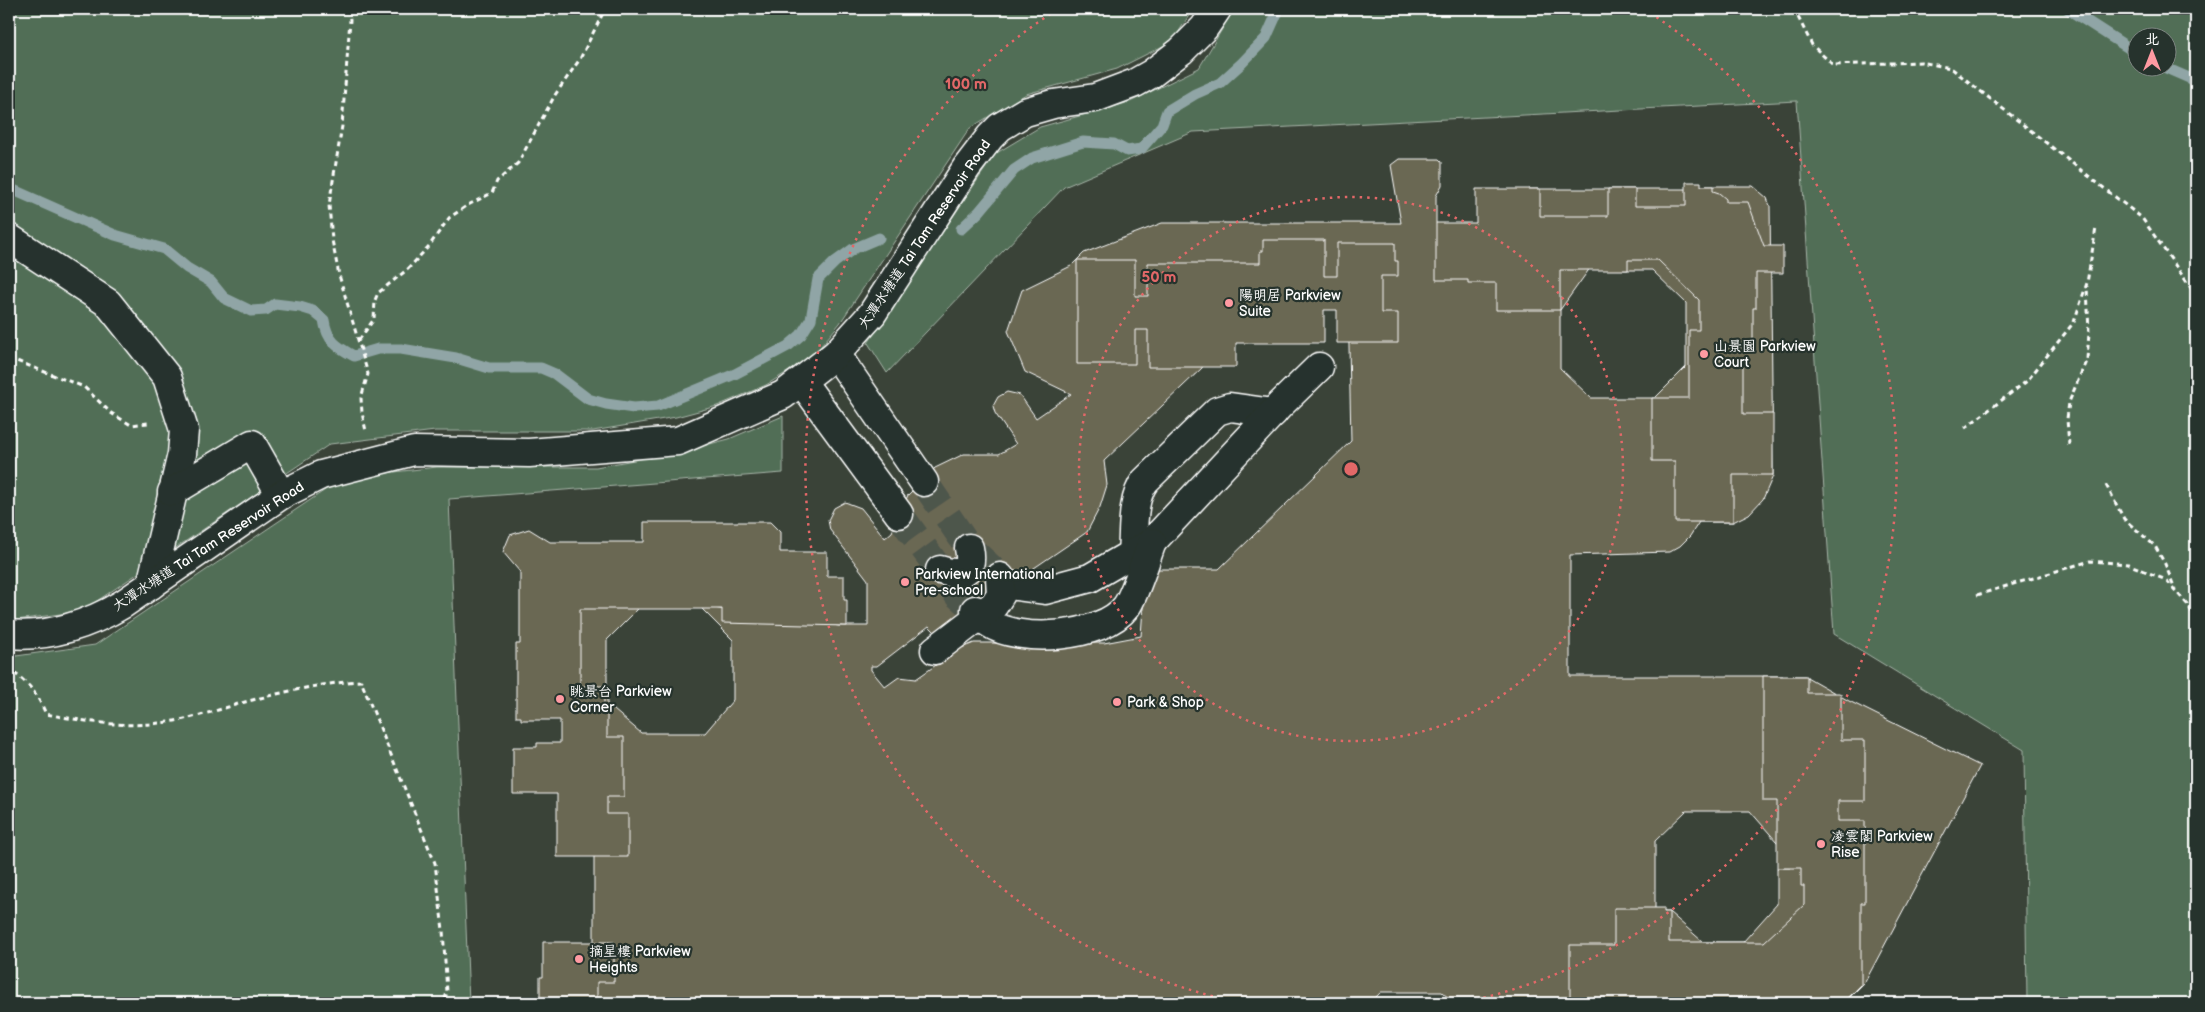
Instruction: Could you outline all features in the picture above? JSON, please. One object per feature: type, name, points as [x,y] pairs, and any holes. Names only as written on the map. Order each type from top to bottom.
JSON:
[{"type":"street","name":"大潭水塘道 Tai Tam Reservoir Road","points":[[9,634],[41,633],[84,623],[112,611],[281,495],[321,475],[414,451],[529,453],[678,441],[783,395],[836,354],[872,314],[979,150],[990,137],[1013,118],[1039,108],[1095,98],[1135,83],[1151,74],[1181,51],[1204,28],[1217,9]]},
{"type":"street","points":[[9,238],[108,303],[167,377],[184,430],[182,454],[151,585]]},
{"type":"street","points":[[836,354],[924,482]]},
{"type":"street","points":[[935,650],[978,613],[994,605],[1001,594],[1004,581],[1045,590],[1090,578],[1142,548],[1320,367]]},
{"type":"street","points":[[802,382],[899,514]]},
{"type":"street","points":[[978,613],[990,624],[1027,636],[1079,632],[1108,623],[1126,607],[1142,548],[1136,498],[1139,489],[1145,481],[1217,411],[1230,407],[1273,413]]},
{"type":"street","points":[[172,492],[252,444],[281,495]]},
{"type":"street","points":[[940,570],[953,574],[960,573],[968,568],[972,561],[969,548]]},
{"type":"path","points":[[349,9],[350,20],[342,126],[329,205],[332,240],[339,275],[368,374],[361,398]]},
{"type":"path","points":[[359,340],[374,319],[375,300],[378,293],[408,269],[429,246],[449,218],[492,192],[497,181],[518,163],[555,95],[580,59],[605,9]]},
{"type":"path","points":[[1794,9],[1812,45],[1833,65],[1921,62],[1951,68],[2142,218],[2196,295]]},
{"type":"path","points":[[1965,428],[2027,381],[2074,322],[2086,283],[2096,228]]},
{"type":"path","points":[[2069,445],[2067,419],[2069,402],[2086,359],[2089,332],[2086,283]]},
{"type":"path","points":[[9,358],[84,387],[112,413],[131,425],[147,424],[156,413],[167,377]]},
{"type":"path","points":[[2106,485],[2124,519],[2154,546],[2165,564],[2177,592]]},
{"type":"path","points":[[1977,595],[2090,561],[2128,564],[2166,580],[2196,619]]},
{"type":"path","points":[[14,673],[28,683],[38,696],[46,714],[84,721],[138,725],[179,720],[300,689],[361,681],[435,863],[443,930],[446,983],[444,1003]]},
{"type":"path","points":[[2188,1003],[2196,990]]},
{"type":"green space","points":[[9,9],[1193,9],[1173,41],[1117,69],[1026,94],[970,128],[840,323],[812,357],[766,385],[717,406],[676,417],[593,431],[435,431],[330,444],[82,611],[9,621]]},
{"type":"green space","points":[[1234,9],[2196,9],[2196,1003],[2027,1003],[2024,750],[1834,634],[1797,101],[1193,132],[1064,187],[887,373],[868,343],[995,154],[1040,127],[1130,102],[1199,68]]},
{"type":"green space","points":[[783,416],[783,473],[449,499],[469,1003],[9,1003],[9,657],[95,645],[343,478],[437,467],[596,467],[683,451],[729,439]]},
{"type":"building","points":[[1399,159],[1439,159],[1442,162],[1442,185],[1436,196],[1436,223],[1473,264],[1593,264],[1560,310],[1560,368],[1591,398],[1655,398],[1686,367],[1686,303],[1652,270],[1624,270],[1529,243],[1529,189],[1686,189],[1701,186],[1753,186],[1767,198],[1770,206],[1773,476],[1763,499],[1749,514],[1733,522],[1699,522],[1690,536],[1680,546],[1669,552],[1570,555],[1570,676],[1783,676],[1783,849],[1750,811],[1686,811],[1655,841],[1655,912],[1669,912],[1703,942],[1743,942],[1777,904],[1777,868],[1790,868],[1790,676],[1805,676],[1849,701],[1980,766],[1865,982],[1844,1003],[1454,1003],[1442,992],[1381,992],[1370,1003],[585,1003],[594,959],[594,854],[565,840],[565,604],[643,604],[607,640],[607,704],[641,733],[705,733],[733,700],[733,640],[699,606],[839,626],[868,626],[868,580],[830,530],[828,520],[834,508],[845,502],[861,508],[885,538],[892,532],[908,495],[935,468],[964,454],[999,454],[1016,444],[995,413],[993,406],[998,397],[1007,392],[1020,395],[1036,418],[1071,394],[1025,372],[1008,331],[1022,290],[1071,266],[1084,253],[1162,223],[1401,223],[1391,165]],"holes":[[[1239,299],[1348,299],[1351,441],[1219,569],[1158,569],[1145,579],[1141,636],[1104,643],[974,643],[959,649],[916,679],[899,677],[885,687],[871,670],[871,666],[877,666],[929,626],[937,634],[1087,532],[1100,507],[1107,485],[1104,461],[1202,368]]]},
{"type":"building","name":"山景園 Parkview Court","points":[[1686,182],[1701,182],[1701,186],[1713,186],[1713,191],[1719,193],[1726,199],[1726,202],[1748,202],[1764,246],[1783,246],[1783,273],[1756,273],[1756,308],[1753,308],[1753,347],[1719,347],[1719,360],[1743,360],[1743,414],[1773,414],[1773,475],[1733,475],[1733,522],[1675,522],[1675,461],[1652,461],[1652,398],[1689,398],[1689,330],[1699,330],[1699,300],[1658,260],[1628,260],[1628,270],[1560,270],[1560,310],[1496,310],[1496,283],[1468,283],[1468,280],[1436,280],[1436,223],[1476,223],[1476,189],[1540,189],[1540,216],[1608,216],[1608,189],[1635,189],[1635,206],[1686,206]]},
{"type":"building","name":"陽明居 Parkview Suite","points":[[1263,240],[1324,240],[1324,276],[1337,276],[1337,243],[1395,243],[1395,261],[1398,261],[1398,276],[1381,276],[1381,313],[1398,313],[1398,343],[1337,343],[1337,310],[1324,310],[1324,343],[1236,343],[1236,367],[1148,367],[1148,330],[1135,330],[1135,364],[1077,364],[1077,260],[1135,260],[1135,296],[1148,296],[1148,263],[1260,263],[1260,251],[1263,251]]},
{"type":"building","name":"眺景台 Parkview Corner","points":[[644,522],[770,522],[780,532],[780,552],[827,552],[827,576],[844,576],[844,600],[847,600],[847,626],[722,623],[722,609],[580,609],[580,686],[604,686],[604,711],[607,711],[607,737],[624,737],[624,797],[607,797],[607,814],[628,814],[628,857],[557,857],[557,794],[513,794],[513,747],[537,747],[537,743],[560,743],[560,720],[521,720],[521,717],[516,717],[516,644],[520,644],[520,572],[503,552],[510,535],[529,529],[550,542],[644,542]]},
{"type":"building","name":"凌雲閣 Parkview Rise","points":[[1763,676],[1807,676],[1807,693],[1841,694],[1841,740],[1865,740],[1865,801],[1838,801],[1838,821],[1865,821],[1865,903],[1861,903],[1861,985],[1847,999],[1814,999],[1814,1003],[1790,1003],[1790,999],[1746,999],[1746,1003],[1570,1003],[1570,945],[1614,945],[1614,908],[1664,908],[1664,912],[1669,912],[1669,942],[1764,942],[1804,905],[1804,886],[1801,886],[1801,868],[1777,868],[1777,801],[1763,801]]},
{"type":"building","name":"摘星樓 Parkview Heights","points":[[543,942],[614,942],[614,982],[597,982],[597,1003],[540,1003],[540,977],[543,977]]},
{"type":"waterway","points":[[961,229],[979,212],[1014,170],[1032,158],[1083,142],[1114,144],[1127,151],[1141,149],[1162,125],[1167,111],[1195,94],[1220,83],[1242,63],[1266,38],[1279,9]]},
{"type":"waterway","points":[[2068,9],[2128,48]]},
{"type":"waterway","points":[[2178,73],[2196,81]]},
{"type":"waterway","points":[[9,188],[115,235],[164,249],[187,268],[211,282],[224,298],[251,311],[266,310],[275,304],[300,307],[313,311],[324,320],[325,327],[334,343],[354,356],[378,349],[401,349],[456,358],[489,368],[541,368],[555,374],[588,399],[634,408],[658,406],[735,374],[788,346],[801,335],[811,319],[818,279],[835,262],[853,249],[879,238]]},
{"type":"tunnel","points":[[924,482],[969,548],[1009,585]]},
{"type":"tunnel","points":[[899,514],[958,595],[975,610]]},
{"type":"place","name":"陽明居 Parkview Suite","points":[[1229,303]]},
{"type":"place","name":"山景園 Parkview Court","points":[[1704,354]]},
{"type":"place","name":"Parkview International Pre-school","points":[[905,582]]},
{"type":"place","name":"眺景台 Parkview Corner","points":[[560,699]]},
{"type":"place","name":"Park & Shop","points":[[1117,702]]},
{"type":"place","name":"凌雲閣 Parkview Rise","points":[[1821,844]]},
{"type":"place","name":"摘星樓 Parkview Heights","points":[[579,959]]}]
